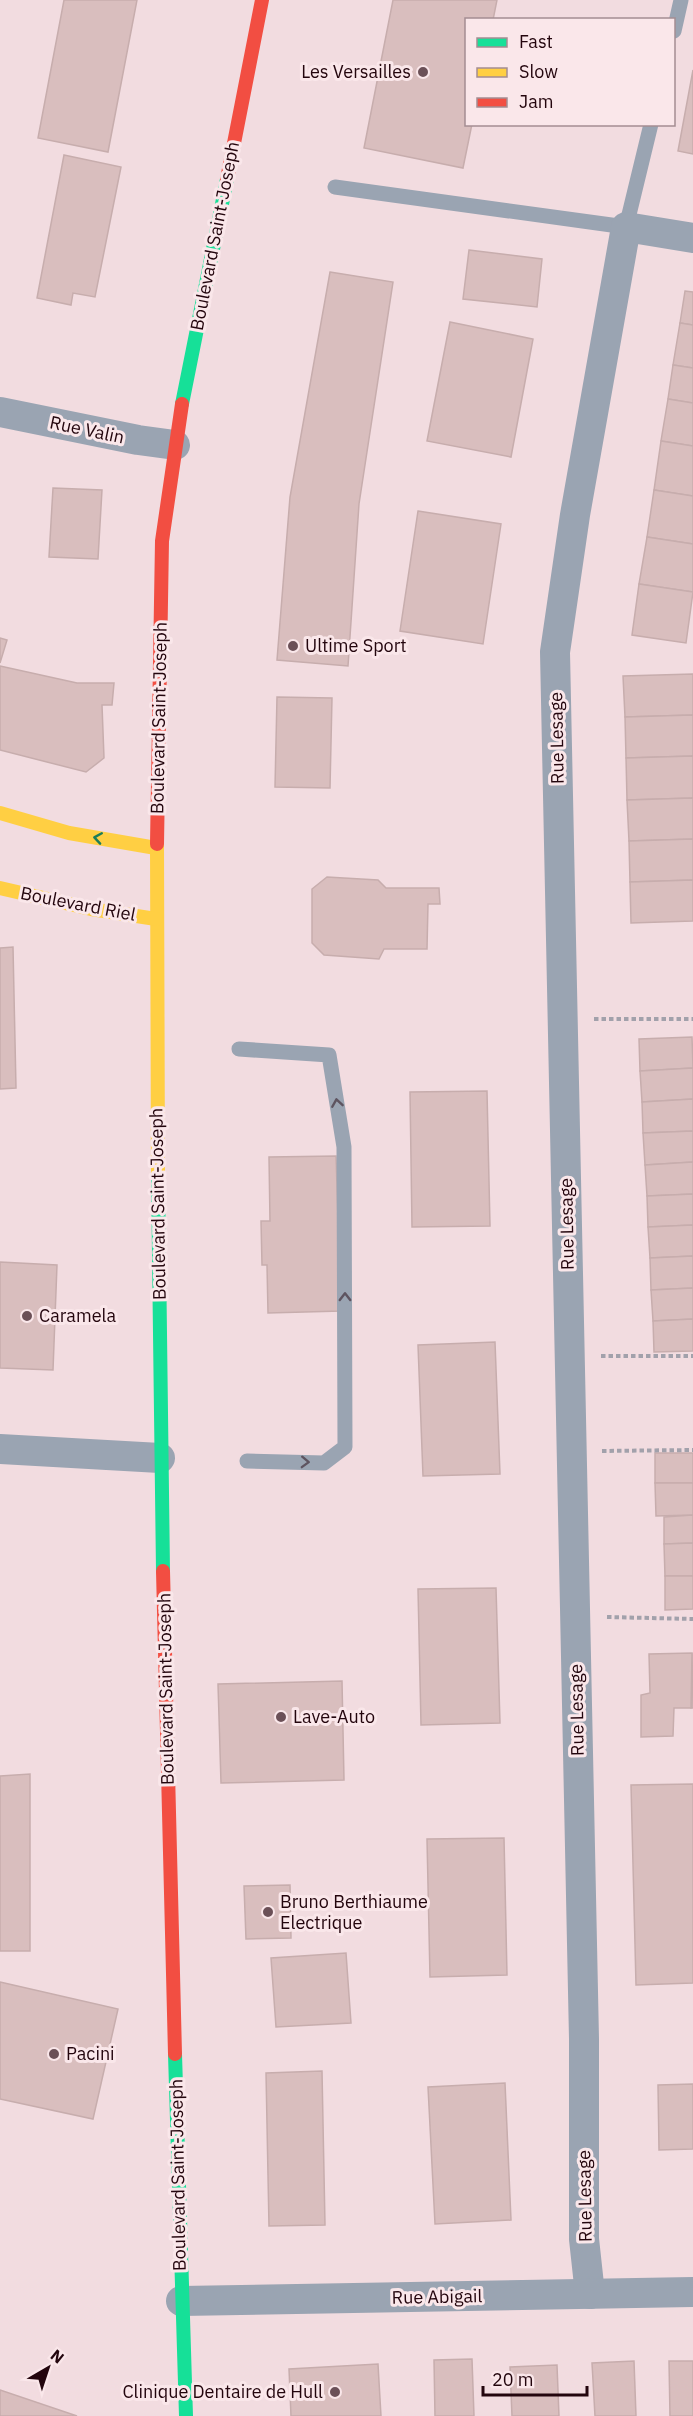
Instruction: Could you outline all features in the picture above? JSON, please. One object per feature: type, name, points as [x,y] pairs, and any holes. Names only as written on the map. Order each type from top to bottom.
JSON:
[{"type":"main road","name":"Boulevard Saint-Joseph","points":[[186,2416],[181,2301],[160,1458],[156,848],[162,541],[175,446],[262,0]]},
{"type":"main road","points":[[0,813],[69,833],[156,848]]},
{"type":"main road","name":"Boulevard Riel","points":[[0,888],[91,909],[156,919]]},
{"type":"street","points":[[626,227],[693,238]]},
{"type":"street","name":"Rue Lesage","points":[[590,2294],[584,2239],[584,2028],[555,652],[575,515],[626,227]]},
{"type":"street","name":"Rue Valin","points":[[0,412],[175,446]]},
{"type":"street","points":[[0,1449],[160,1458]]},
{"type":"street","name":"Rue Abigail","points":[[181,2301],[693,2292]]},
{"type":"lane","points":[[675,27],[681,0]]},
{"type":"lane","points":[[335,187],[626,227],[651,126]]},
{"type":"lane","points":[[239,1049],[329,1055],[344,1147],[345,1447],[324,1463],[247,1461]]},
{"type":"path","points":[[593,1019],[693,1019]]},
{"type":"path","points":[[600,1356],[693,1356]]},
{"type":"path","points":[[602,1451],[693,1450]]},
{"type":"path","points":[[603,1617],[693,1619]]},
{"type":"building","points":[[64,0],[137,0],[108,152],[38,138]]},
{"type":"building","name":"Les Versailles","points":[[393,0],[497,0],[493,18],[465,18],[465,126],[472,126],[463,168],[364,148]]},
{"type":"building","points":[[693,70],[693,154],[678,151]]},
{"type":"building","points":[[64,155],[121,167],[95,297],[73,293],[71,305],[37,298]]},
{"type":"building","points":[[469,250],[542,259],[537,307],[463,299]]},
{"type":"building","points":[[330,272],[393,282],[359,504],[348,666],[277,660],[290,497]]},
{"type":"building","points":[[685,291],[693,292],[693,325],[680,323]]},
{"type":"building","points":[[450,322],[533,339],[511,457],[427,441]]},
{"type":"building","points":[[680,323],[693,325],[693,368],[673,365]]},
{"type":"building","points":[[673,365],[693,368],[693,403],[668,399]]},
{"type":"building","points":[[668,399],[693,403],[693,446],[661,441]]},
{"type":"building","points":[[661,441],[693,446],[693,496],[654,490]]},
{"type":"building","points":[[53,488],[102,490],[98,559],[49,557]]},
{"type":"building","points":[[654,490],[693,496],[693,544],[647,537]]},
{"type":"building","points":[[418,511],[501,524],[483,644],[400,631]]},
{"type":"building","points":[[647,537],[693,544],[693,592],[639,584]]},
{"type":"building","points":[[639,584],[693,592],[686,643],[632,635]]},
{"type":"building","points":[[0,638],[7,640],[0,663]]},
{"type":"building","points":[[0,666],[77,683],[114,683],[112,705],[102,705],[104,758],[86,772],[0,750]]},
{"type":"building","points":[[693,674],[693,715],[625,717],[623,676]]},
{"type":"building","points":[[277,697],[332,698],[330,788],[275,787]]},
{"type":"building","points":[[693,715],[693,756],[626,758],[625,717]]},
{"type":"building","points":[[693,756],[693,798],[627,800],[626,758]]},
{"type":"building","points":[[693,798],[693,839],[629,841],[627,800]]},
{"type":"building","points":[[693,839],[693,880],[630,882],[629,841]]},
{"type":"building","points":[[327,877],[378,880],[386,888],[439,888],[440,904],[428,904],[427,949],[384,949],[379,959],[324,955],[312,943],[312,889]]},
{"type":"building","points":[[693,880],[693,921],[631,923],[630,882]]},
{"type":"building","points":[[13,947],[16,1088],[0,1089],[0,948]]},
{"type":"building","points":[[692,1037],[693,1068],[640,1071],[639,1039]]},
{"type":"building","points":[[693,1068],[693,1099],[642,1102],[640,1071]]},
{"type":"building","points":[[487,1091],[490,1226],[412,1227],[410,1092]]},
{"type":"building","points":[[693,1099],[693,1131],[643,1133],[642,1102]]},
{"type":"building","points":[[693,1131],[693,1162],[645,1165],[643,1133]]},
{"type":"building","points":[[336,1156],[341,1311],[268,1313],[267,1265],[262,1265],[261,1221],[270,1221],[269,1157]]},
{"type":"building","points":[[693,1162],[693,1194],[647,1196],[645,1165]]},
{"type":"building","points":[[693,1194],[693,1225],[648,1227],[647,1196]]},
{"type":"building","points":[[693,1225],[693,1256],[650,1258],[648,1227]]},
{"type":"building","points":[[693,1256],[693,1288],[651,1290],[650,1258]]},
{"type":"building","name":"Caramela","points":[[0,1262],[57,1265],[53,1370],[0,1368]]},
{"type":"building","points":[[693,1288],[693,1319],[653,1321],[651,1290]]},
{"type":"building","points":[[693,1319],[693,1351],[654,1352],[653,1321]]},
{"type":"building","points":[[495,1342],[500,1474],[423,1476],[418,1345]]},
{"type":"building","points":[[655,1453],[693,1453],[693,1483],[655,1483]]},
{"type":"building","points":[[655,1483],[693,1483],[693,1515],[656,1516]]},
{"type":"building","points":[[693,1515],[693,1543],[664,1544],[664,1517]]},
{"type":"building","points":[[693,1543],[693,1576],[665,1576],[664,1544]]},
{"type":"building","points":[[665,1576],[693,1576],[693,1609],[665,1610]]},
{"type":"building","points":[[496,1588],[500,1723],[421,1725],[418,1589]]},
{"type":"building","points":[[692,1653],[693,1708],[691,1708]]},
{"type":"building","points":[[692,1653],[691,1708],[674,1708],[673,1736],[641,1737],[641,1695],[650,1693],[649,1654]]},
{"type":"building","name":"Lave-Auto","points":[[342,1681],[344,1780],[221,1783],[218,1684]]},
{"type":"building","points":[[30,1774],[30,1951],[0,1951],[0,1776]]},
{"type":"building","points":[[693,1784],[693,1983],[636,1985],[631,1785]]},
{"type":"building","points":[[504,1838],[507,1975],[430,1977],[427,1839]]},
{"type":"building","name":"Bruno Berthiaume Electrique","points":[[290,1885],[291,1938],[246,1939],[244,1886]]},
{"type":"building","points":[[346,1953],[351,2023],[276,2027],[271,1958]]},
{"type":"building","name":"Pacini","points":[[0,1982],[118,2009],[93,2119],[0,2099]]},
{"type":"building","points":[[322,2071],[325,2225],[269,2226],[266,2073]]},
{"type":"building","points":[[505,2083],[511,2220],[435,2224],[428,2087]]},
{"type":"building","points":[[693,2084],[693,2149],[659,2150],[658,2085]]},
{"type":"building","points":[[472,2359],[474,2416],[435,2416],[434,2360]]},
{"type":"building","points":[[634,2361],[636,2416],[595,2416],[592,2363]]},
{"type":"building","points":[[669,2361],[693,2361],[693,2416],[670,2416]]},
{"type":"building","name":"Clinique Dentaire de Hull","points":[[378,2364],[381,2416],[291,2416],[289,2369]]},
{"type":"building","points":[[557,2365],[559,2416],[512,2416],[510,2367]]},
{"type":"building","points":[[0,2390],[77,2416],[0,2416]]},
{"type":"traffic: fast","points":[[182,404],[227,179]]},
{"type":"traffic: fast","points":[[158,1175],[163,1571]]},
{"type":"traffic: fast","points":[[175,2054],[186,2416]]},
{"type":"traffic: slow","points":[[0,813],[69,833],[156,848]]},
{"type":"traffic: slow","points":[[157,844],[158,1175]]},
{"type":"traffic: slow","points":[[0,888],[91,909],[156,919]]},
{"type":"traffic: jam","points":[[227,179],[262,0]]},
{"type":"traffic: jam","points":[[157,844],[162,541],[182,404]]},
{"type":"traffic: jam","points":[[163,1571],[175,2054]]},
{"type":"place","name":"Les Versailles","points":[[423,72]]},
{"type":"place","name":"Ultime Sport","points":[[293,646]]},
{"type":"place","name":"Caramela","points":[[27,1316]]},
{"type":"place","name":"Lave-Auto","points":[[281,1717]]},
{"type":"place","name":"Bruno Berthiaume Electrique","points":[[268,1912]]},
{"type":"place","name":"Pacini","points":[[54,2054]]},
{"type":"place","name":"Clinique Dentaire de Hull","points":[[335,2392]]}]
